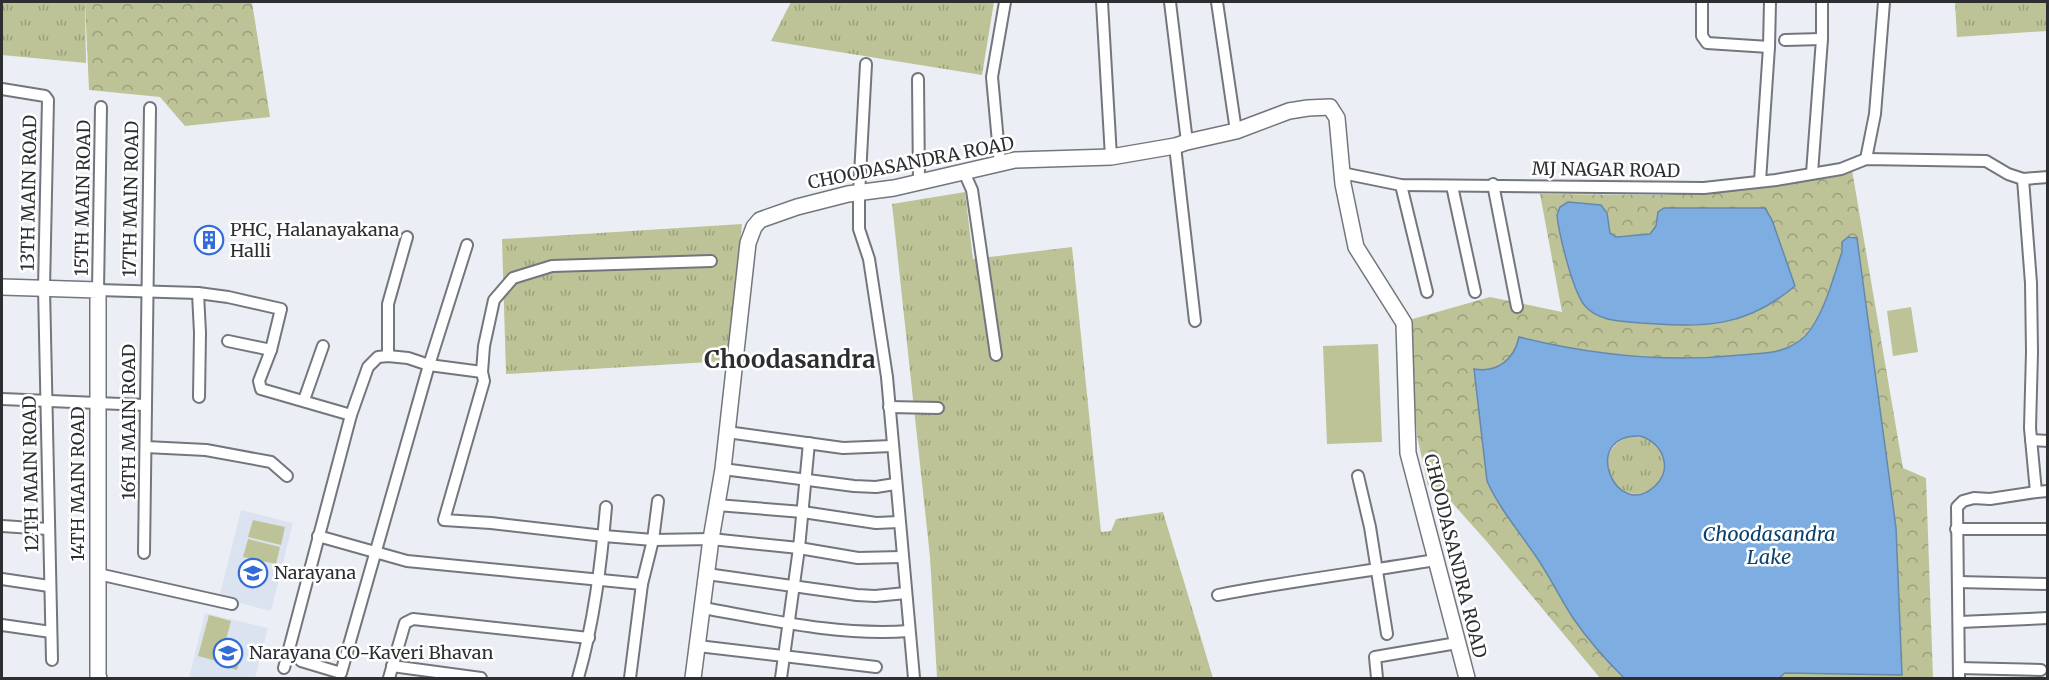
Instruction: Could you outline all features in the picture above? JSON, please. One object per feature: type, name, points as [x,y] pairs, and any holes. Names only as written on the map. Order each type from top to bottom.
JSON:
[{"type":"street","points":[[1000,164],[992,77],[1005,2]]},
{"type":"street","points":[[1102,2],[1111,157]]},
{"type":"street","points":[[1170,2],[1195,321]]},
{"type":"street","points":[[1217,2],[1236,131]]},
{"type":"street","points":[[1702,2],[1702,36],[1707,43],[1769,47]]},
{"type":"street","points":[[1760,182],[1770,2]]},
{"type":"street","points":[[1812,173],[1822,39],[1822,2]]},
{"type":"street","points":[[1884,2],[1875,114],[1866,159],[1986,161],[2008,174],[2023,179],[2048,177]]},
{"type":"street","points":[[1785,40],[1822,39]]},
{"type":"street","points":[[866,64],[859,229],[869,259],[887,377],[914,678]]},
{"type":"street","points":[[918,79],[920,182]]},
{"type":"street","name":"13TH MAIN ROAD","points":[[2,90],[45,96],[48,100],[44,288]]},
{"type":"street","name":"15TH MAIN ROAD","points":[[98,290],[101,107]]},
{"type":"street","name":"CHOODASANDRA ROAD","points":[[693,678],[711,539],[723,469],[748,243],[754,227],[760,220],[797,207],[848,194],[859,194],[920,182],[1015,160],[1111,157],[1236,131],[1289,111],[1329,107],[1337,118],[1342,173],[1356,247],[1404,323],[1408,453],[1436,560],[1451,644],[1464,678]]},
{"type":"street","name":"17TH MAIN ROAD","points":[[146,291],[150,108]]},
{"type":"street","name":"MJ NAGAR ROAD","points":[[1342,173],[1401,185],[1493,184],[1704,188],[1841,169],[1866,159]]},
{"type":"street","points":[[964,172],[972,190],[996,356]]},
{"type":"street","points":[[2023,179],[2031,283],[2031,440],[2036,492]]},
{"type":"street","points":[[1493,184],[1517,307]]},
{"type":"street","points":[[1401,185],[1426,292]]},
{"type":"street","points":[[1452,186],[1475,292]]},
{"type":"street","points":[[388,356],[388,304],[407,237]]},
{"type":"street","points":[[301,661],[341,673],[429,365],[467,245]]},
{"type":"street","points":[[711,261],[552,266],[513,278],[494,300],[484,346],[482,372],[484,381],[444,520],[653,540],[711,539],[799,548],[858,558],[902,557]]},
{"type":"street","points":[[2,287],[198,293],[281,309],[271,350],[259,381],[261,389],[351,415]]},
{"type":"street","name":"12TH MAIN ROAD","points":[[44,288],[52,660]]},
{"type":"street","name":"14TH MAIN ROAD","points":[[98,290],[99,678]]},
{"type":"street","name":"16TH MAIN ROAD","points":[[144,553],[146,291]]},
{"type":"street","points":[[198,293],[199,397]]},
{"type":"street","points":[[228,342],[271,350]]},
{"type":"street","points":[[304,400],[323,346]]},
{"type":"street","points":[[284,668],[351,415],[368,367],[378,357],[388,356],[408,358],[429,365],[482,372]]},
{"type":"street","points":[[2,399],[145,405]]},
{"type":"street","points":[[889,407],[938,408]]},
{"type":"street","points":[[727,432],[843,448],[892,446]]},
{"type":"street","points":[[2031,440],[2048,441]]},
{"type":"street","points":[[781,678],[799,548],[809,443]]},
{"type":"street","points":[[146,447],[206,450],[271,462],[287,476]]},
{"type":"street","points":[[723,469],[854,486],[876,487],[895,484]]},
{"type":"street","points":[[1358,476],[1370,527],[1387,634]]},
{"type":"street","points":[[2041,670],[1959,673],[1960,622],[1956,529],[1957,507],[1963,501],[1974,498],[1990,500],[2048,491]]},
{"type":"street","points":[[630,678],[642,584],[653,540],[658,501]]},
{"type":"street","points":[[717,505],[803,512],[876,523],[899,522]]},
{"type":"street","points":[[578,678],[589,638],[606,507]]},
{"type":"street","points":[[2,526],[48,529]]},
{"type":"street","points":[[1956,529],[2048,529]]},
{"type":"street","points":[[318,536],[406,561],[642,584]]},
{"type":"street","points":[[1218,595],[1287,582],[1436,560]]},
{"type":"street","points":[[98,574],[232,604]]},
{"type":"street","points":[[707,574],[866,596],[906,593]]},
{"type":"street","points":[[2,579],[50,586]]},
{"type":"street","points":[[1958,582],[2048,584]]},
{"type":"street","points":[[703,608],[811,627],[865,632],[909,630]]},
{"type":"street","points":[[1960,622],[2048,618]]},
{"type":"street","points":[[389,678],[405,623],[413,619],[589,638]]},
{"type":"street","points":[[2,625],[51,633]]},
{"type":"street","points":[[1377,678],[1375,657],[1451,644]]},
{"type":"street","points":[[698,646],[876,668]]},
{"type":"street","points":[[392,666],[481,678]]},
{"type":"shaded area","name":"Narayana","points":[[241,510],[293,523],[271,611],[219,598]]},
{"type":"shaded area","name":"Narayana CO-Kaveri Bhavan","points":[[205,613],[268,628],[255,678],[189,678]]},
{"type":"green space","points":[[2,2],[85,2],[86,63],[2,55]]},
{"type":"green space","points":[[85,2],[252,2],[270,117],[185,126],[160,97],[89,90]]},
{"type":"green space","points":[[791,2],[994,2],[982,75],[771,41]]},
{"type":"green space","points":[[1955,2],[2047,2],[2047,31],[1957,37]]},
{"type":"green space","points":[[1852,170],[1903,468],[1926,478],[1933,678],[1779,678],[1785,673],[1902,675],[1896,528],[1857,238],[1851,236],[1841,249],[1830,287],[1814,323],[1798,341],[1778,351],[1714,357],[1658,358],[1574,349],[1519,337],[1514,351],[1506,361],[1495,368],[1480,370],[1487,481],[1497,501],[1535,555],[1573,618],[1602,655],[1624,678],[1600,678],[1488,543],[1439,488],[1428,486],[1417,436],[1409,320],[1490,297],[1562,312],[1540,194],[1663,195],[1772,186]],"holes":[[[1603,207],[1607,213],[1610,233],[1613,236],[1648,235],[1656,226],[1795,286],[1758,310],[1740,318],[1722,322],[1684,325],[1604,318],[1591,311],[1580,299],[1567,263],[1557,215]]]},
{"type":"green space","points":[[965,192],[973,259],[1072,247],[1101,532],[1111,531],[1116,519],[1163,512],[1213,678],[937,678],[930,557],[892,204]]},
{"type":"green space","points":[[742,224],[727,361],[506,374],[502,239]]},
{"type":"green space","points":[[1911,307],[1918,352],[1893,356],[1887,311]]},
{"type":"green space","points":[[1378,344],[1382,442],[1327,444],[1323,346]]},
{"type":"green space","points":[[1636,436],[1647,438],[1660,449],[1665,465],[1663,476],[1652,489],[1636,494],[1625,492],[1612,481],[1607,465],[1609,454],[1620,441]]},
{"type":"green space","points":[[253,520],[285,527],[281,545],[248,537]]},
{"type":"green space","points":[[248,539],[280,547],[276,564],[243,557]]},
{"type":"green space","points":[[209,615],[231,621],[220,662],[198,656]]},
{"type":"green space","points":[[228,644],[243,648],[237,670],[222,666]]},
{"type":"water","points":[[1568,202],[1601,205],[1607,213],[1610,233],[1616,237],[1650,234],[1656,226],[1658,212],[1664,208],[1765,208],[1772,220],[1795,286],[1758,310],[1723,322],[1684,325],[1604,318],[1585,306],[1571,276],[1557,215],[1560,207]]},
{"type":"water","name":"Choodasandra Lake","points":[[1848,237],[1857,238],[1896,528],[1902,675],[1785,673],[1779,678],[1624,678],[1597,650],[1573,618],[1487,481],[1474,369],[1490,369],[1503,363],[1513,352],[1519,337],[1574,349],[1657,358],[1713,357],[1767,353],[1783,349],[1805,336],[1818,318],[1842,252],[1842,242]],"holes":[[[1640,436],[1648,439],[1663,457],[1664,471],[1655,486],[1641,494],[1628,494],[1617,486],[1610,474],[1608,461],[1611,448],[1622,439]]]},
{"type":"place","name":"PHC, Halanayakana Halli","points":[[209,240]]},
{"type":"place","name":"Narayana","points":[[253,573]]},
{"type":"place","name":"Narayana CO-Kaveri Bhavan","points":[[228,653]]},
{"type":"district","name":"Choodasandra","points":[[790,360]]}]
